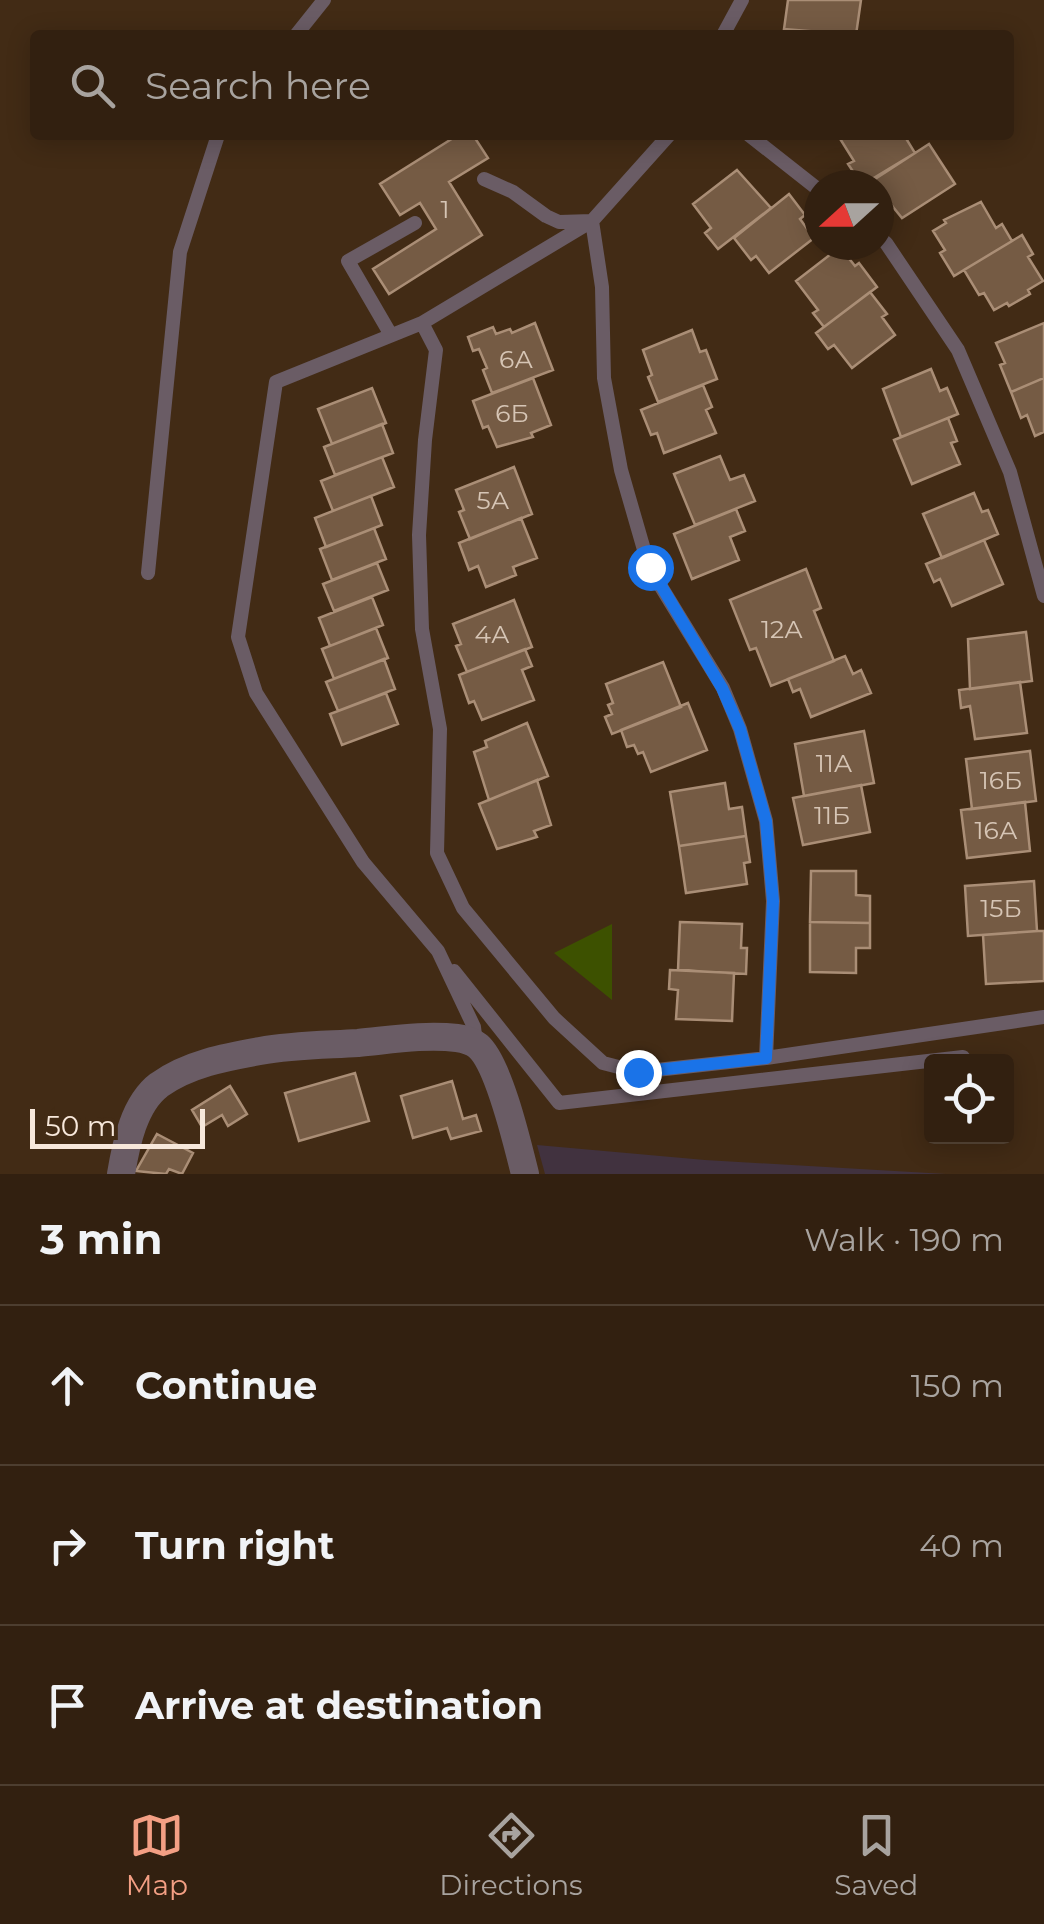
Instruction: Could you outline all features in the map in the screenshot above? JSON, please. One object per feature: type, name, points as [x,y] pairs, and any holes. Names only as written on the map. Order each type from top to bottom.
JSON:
[{"type":"street","points":[[121,1174],[126,1145],[140,1110],[155,1088],[198,1065],[262,1050],[424,1038],[459,1038],[476,1044],[494,1072],[525,1174]]},
{"type":"lane","points":[[300,30],[324,0]]},
{"type":"lane","points":[[726,30],[742,0]]},
{"type":"lane","points":[[148,573],[180,252],[216,140]]},
{"type":"lane","points":[[666,140],[592,222],[422,323],[276,382],[238,637],[256,693],[364,862],[559,1103],[924,1061]]},
{"type":"lane","points":[[756,140],[804,178]]},
{"type":"lane","points":[[484,179],[514,192],[560,222],[592,222]]},
{"type":"lane","points":[[592,222],[602,287],[604,378],[621,470],[650,567],[722,688],[740,729],[766,821],[773,901],[766,1058]]},
{"type":"lane","points":[[391,335],[348,261],[415,223]]},
{"type":"lane","points":[[894,255],[958,350],[1010,472],[1044,596]]},
{"type":"lane","points":[[422,323],[436,350],[419,535],[422,629],[440,729],[438,853],[463,908],[554,1018],[603,1063],[638,1072],[1044,1018]]},
{"type":"lane","points":[[438,951],[474,1026],[476,1044]]},
{"type":"shaded area","points":[[537,1145],[705,1160],[946,1174],[545,1174]]},
{"type":"green space","points":[[612,924],[612,1000],[554,953]]},
{"type":"building","points":[[788,0],[861,0],[857,30],[784,29]]},
{"type":"building","points":[[450,140],[476,140],[488,158],[449,182],[482,235],[389,294],[373,269],[436,229],[420,203],[400,215],[380,184]]},
{"type":"building","points":[[841,140],[907,140],[915,153],[887,170],[852,170],[848,164],[854,161]]},
{"type":"building","points":[[929,144],[955,184],[902,218],[894,208],[894,170],[889,170]]},
{"type":"building","points":[[737,170],[771,208],[718,249],[705,233],[711,228],[693,204]]},
{"type":"building","points":[[789,194],[804,214],[800,219],[804,224],[804,246],[769,273],[756,256],[751,260],[734,238]]},
{"type":"building","points":[[981,202],[996,228],[1002,224],[1012,241],[954,276],[933,231],[946,223],[944,220]]},
{"type":"building","points":[[1022,235],[1033,254],[1028,257],[1043,281],[1028,290],[1030,294],[994,310],[964,270]]},
{"type":"building","points":[[823,260],[850,260],[855,266],[859,263],[877,287],[824,327],[813,313],[818,310],[796,281]]},
{"type":"building","points":[[870,292],[887,314],[882,317],[895,335],[852,368],[834,345],[828,349],[816,333]]},
{"type":"building","points":[[535,323],[553,370],[492,393],[479,349],[473,351],[468,337],[493,327],[496,334],[510,329],[512,333]]},
{"type":"building","points":[[1044,323],[1044,378],[1011,392],[996,343]]},
{"type":"building","points":[[692,330],[700,352],[706,350],[717,379],[658,402],[643,350]]},
{"type":"building","points":[[931,369],[940,391],[947,388],[958,414],[901,437],[883,389]]},
{"type":"building","points":[[533,378],[551,425],[531,433],[533,437],[497,447],[488,426],[483,428],[473,401]]},
{"type":"building","points":[[1044,378],[1044,432],[1035,436],[1027,415],[1021,418],[1011,392]]},
{"type":"building","points":[[703,385],[712,407],[706,410],[716,433],[664,453],[657,433],[651,435],[641,410]]},
{"type":"building","points":[[372,388],[386,423],[332,444],[318,409]]},
{"type":"building","points":[[948,418],[957,441],[951,443],[960,464],[912,484],[894,440]]},
{"type":"building","points":[[382,424],[393,453],[335,475],[324,447]]},
{"type":"building","points":[[720,456],[730,480],[744,475],[755,501],[695,525],[674,474]]},
{"type":"building","points":[[382,457],[394,487],[333,511],[321,481]]},
{"type":"building","points":[[514,467],[532,514],[470,539],[459,512],[464,510],[456,490]]},
{"type":"building","points":[[974,493],[982,512],[988,510],[998,534],[942,558],[923,514]]},
{"type":"building","points":[[371,496],[382,525],[326,547],[315,518]]},
{"type":"building","points":[[736,509],[745,531],[730,537],[739,560],[692,579],[674,534]]},
{"type":"building","points":[[521,518],[537,558],[513,567],[516,575],[486,587],[478,566],[469,570],[459,543]]},
{"type":"building","points":[[374,528],[386,559],[332,580],[320,549]]},
{"type":"building","points":[[984,540],[1003,584],[952,606],[940,579],[934,582],[926,564]]},
{"type":"building","points":[[377,563],[388,590],[334,611],[323,584]]},
{"type":"building","points":[[806,569],[821,608],[814,611],[834,661],[771,686],[756,648],[750,650],[730,600]]},
{"type":"building","points":[[372,597],[383,625],[330,646],[319,618]]},
{"type":"building","points":[[514,600],[532,647],[467,672],[456,646],[461,644],[453,624]]},
{"type":"building","points":[[376,628],[388,658],[334,679],[322,649]]},
{"type":"building","points":[[1026,632],[1032,681],[970,689],[968,639]]},
{"type":"building","points":[[525,649],[532,666],[522,670],[534,700],[482,720],[474,701],[469,703],[459,675]]},
{"type":"building","points":[[845,656],[853,674],[861,670],[871,693],[811,717],[800,689],[793,692],[788,679]]},
{"type":"building","points":[[384,659],[395,689],[338,711],[326,682]]},
{"type":"building","points":[[663,662],[681,707],[612,734],[605,717],[612,714],[608,705],[613,703],[606,684]]},
{"type":"building","points":[[1020,682],[1027,733],[975,739],[970,706],[961,708],[959,690]]},
{"type":"building","points":[[386,693],[398,724],[342,745],[330,714]]},
{"type":"building","points":[[688,703],[707,750],[651,772],[643,752],[638,754],[634,745],[627,747],[621,730]]},
{"type":"building","points":[[527,723],[548,776],[489,800],[474,752],[487,747],[485,741]]},
{"type":"building","points":[[864,731],[874,783],[804,796],[795,744]]},
{"type":"building","points":[[1030,751],[1036,801],[972,809],[966,759]]},
{"type":"building","points":[[537,780],[551,825],[534,831],[537,837],[497,849],[479,804]]},
{"type":"building","points":[[725,783],[729,809],[742,807],[746,836],[679,846],[670,792]]},
{"type":"building","points":[[861,785],[870,832],[803,845],[793,798]]},
{"type":"building","points":[[1025,802],[1030,851],[967,858],[961,810]]},
{"type":"building","points":[[746,836],[750,862],[744,863],[747,884],[686,893],[679,846]]},
{"type":"building","points":[[811,871],[856,871],[856,895],[870,896],[870,923],[810,922]]},
{"type":"building","points":[[1034,881],[1037,931],[968,936],[965,886]]},
{"type":"building","points":[[680,922],[742,924],[741,948],[747,948],[746,974],[678,970]]},
{"type":"building","points":[[810,922],[870,923],[870,948],[856,948],[856,973],[810,972]]},
{"type":"building","points":[[1044,931],[1044,981],[986,984],[983,935]]},
{"type":"building","points":[[670,970],[734,973],[732,1021],[676,1019],[678,990],[669,989]]},
{"type":"building","points":[[355,1073],[369,1121],[299,1141],[285,1093]]},
{"type":"building","points":[[452,1081],[463,1119],[476,1115],[481,1131],[451,1139],[447,1128],[413,1138],[401,1096]]},
{"type":"building","points":[[230,1086],[247,1114],[228,1126],[222,1115],[202,1127],[192,1110]]},
{"type":"building","points":[[157,1134],[193,1153],[182,1174],[169,1169],[166,1174],[136,1171]]},
{"type":"route","points":[[638,1072],[766,1058],[773,901],[766,821],[740,729],[722,688],[650,567]]}]
